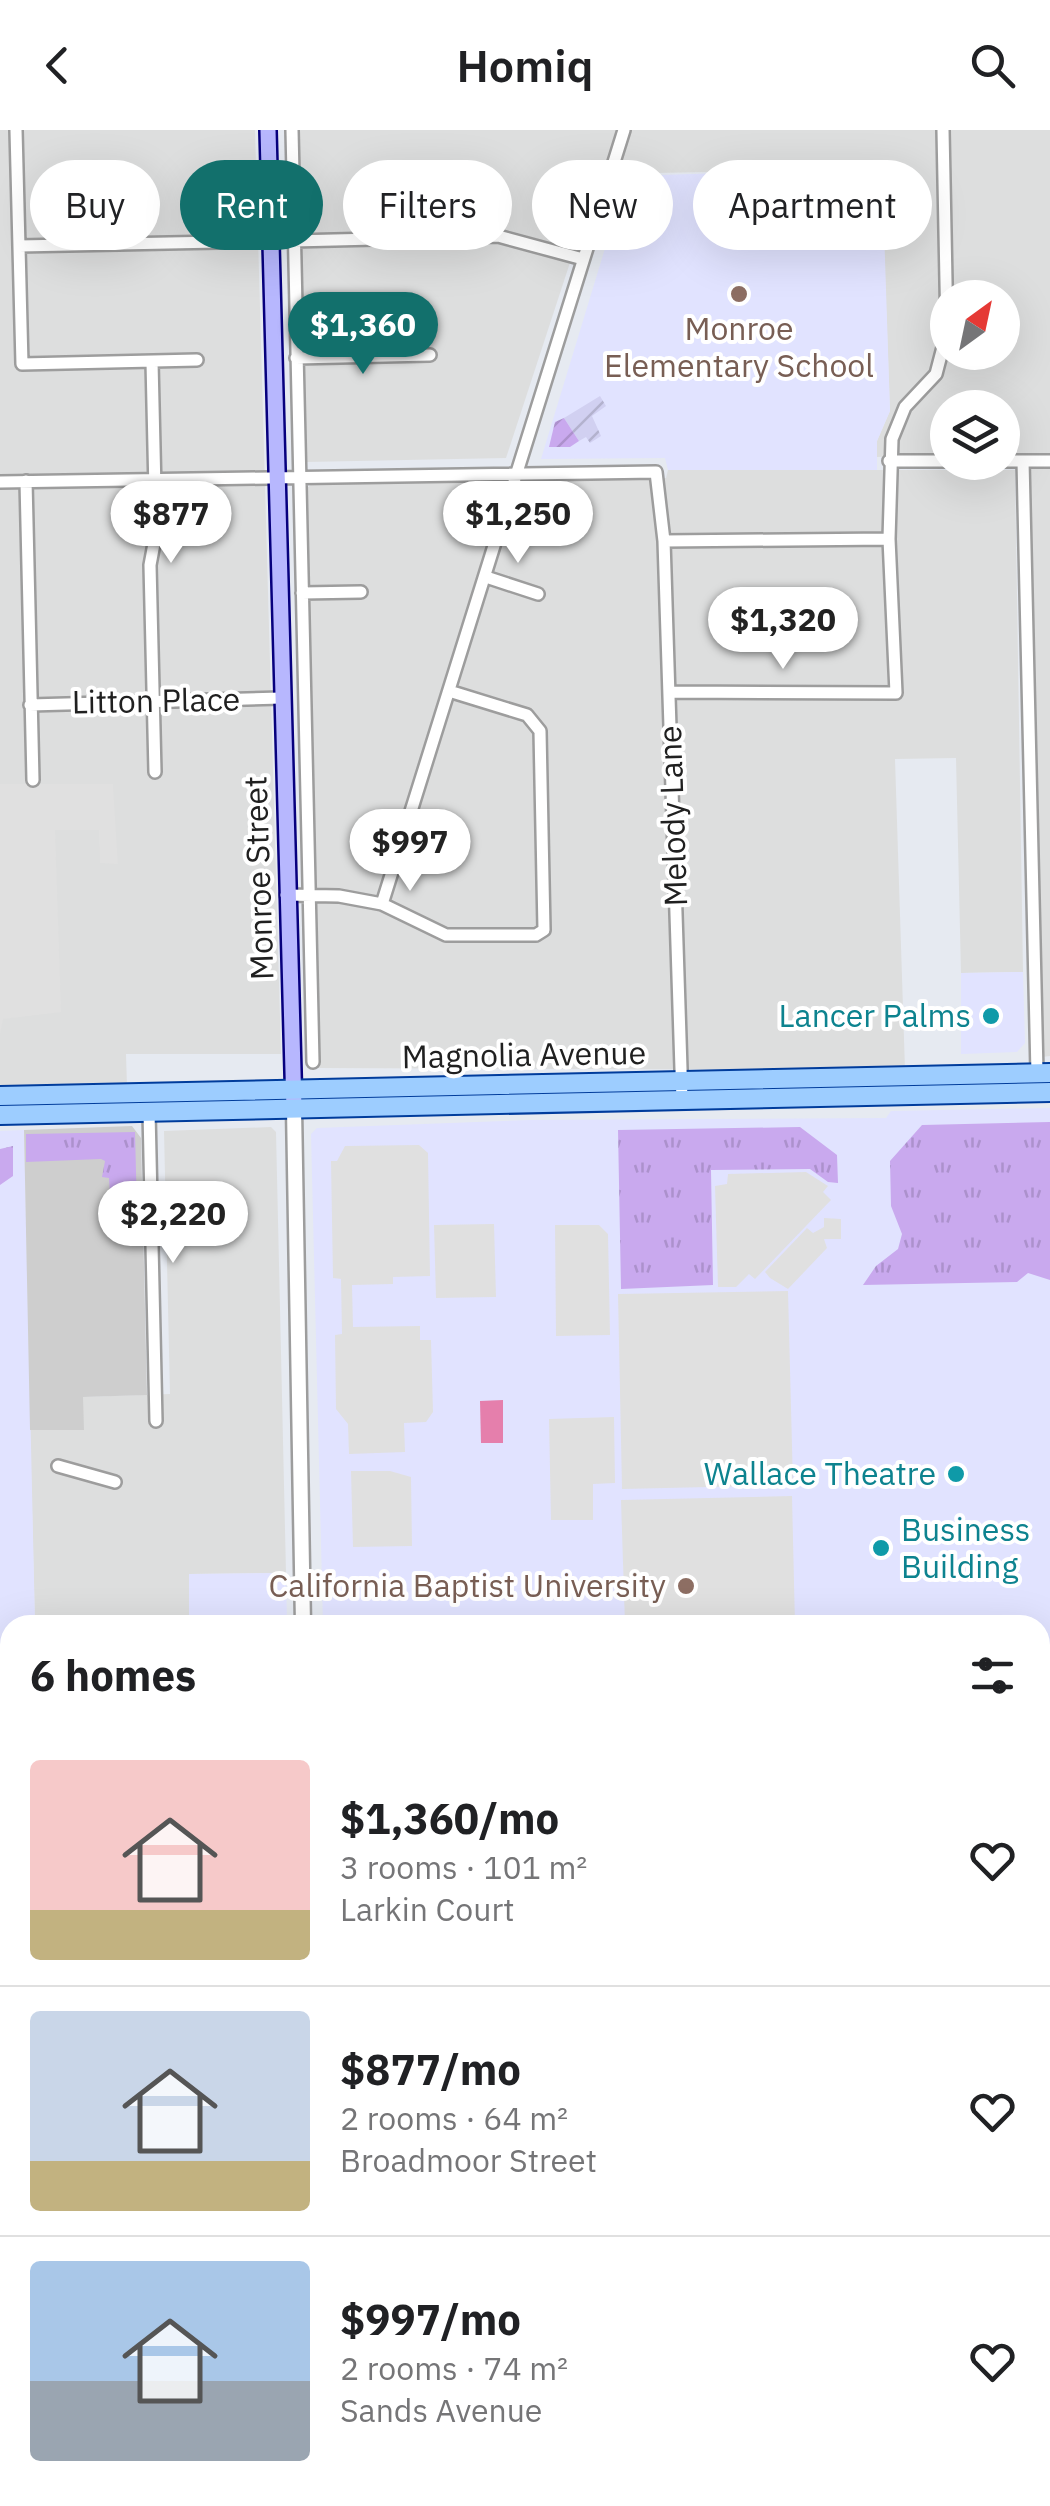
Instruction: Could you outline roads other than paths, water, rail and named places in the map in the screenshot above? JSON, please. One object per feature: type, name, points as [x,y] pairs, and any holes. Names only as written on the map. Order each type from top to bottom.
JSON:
[{"type":"main road","name":"Monroe Street","points":[[268,130],[269,160]]},
{"type":"main road","name":"Monroe Street","points":[[272,250],[294,1100]]},
{"type":"main road","name":"Magnolia Avenue","points":[[0,1115],[149,1112],[294,1100],[682,1081],[1044,1082]]},
{"type":"main road","name":"Magnolia Avenue","points":[[0,1096],[682,1100],[1044,1082]]},
{"type":"street","points":[[16,130],[22,364],[197,360]]},
{"type":"street","points":[[292,130],[292,160]]},
{"type":"street","points":[[382,904],[624,130]]},
{"type":"street","points":[[670,692],[896,693],[888,461],[900,416],[936,374],[944,350],[942,130]]},
{"type":"street","points":[[323,240],[498,236],[584,259]]},
{"type":"street","points":[[19,246],[180,243]]},
{"type":"street","points":[[293,250],[313,1062]]},
{"type":"street","points":[[296,358],[430,355]]},
{"type":"street","points":[[152,362],[156,533],[150,565],[155,772]]},
{"type":"street","points":[[888,461],[930,461]]},
{"type":"street","points":[[1044,1082],[1023,461],[1050,461]]},
{"type":"street","points":[[0,482],[517,472]]},
{"type":"street","name":"Melody Lane","points":[[517,472],[656,472],[664,541],[682,1100]]},
{"type":"street","points":[[26,481],[33,780]]},
{"type":"street","points":[[664,541],[889,538]]},
{"type":"street","points":[[486,577],[538,594]]},
{"type":"street","points":[[302,593],[361,592]]},
{"type":"street","points":[[286,896],[382,904],[446,935],[536,935],[544,930],[540,731],[527,716],[449,691]]},
{"type":"street","name":"Litton Place","points":[[30,704],[281,698]]},
{"type":"street","name":"Monroe Street","points":[[294,1100],[304,1615]]},
{"type":"street","points":[[149,1112],[156,1421]]},
{"type":"street","points":[[58,1466],[114,1482]]},
{"type":"place","name":"Monroe Elementary School","points":[[739,294]]},
{"type":"place","name":"Lancer Palms","points":[[991,1016]]},
{"type":"place","name":"Wallace Theatre","points":[[956,1474]]},
{"type":"place","name":"Business Building","points":[[881,1548]]},
{"type":"place","name":"California Baptist University","points":[[686,1586]]}]
